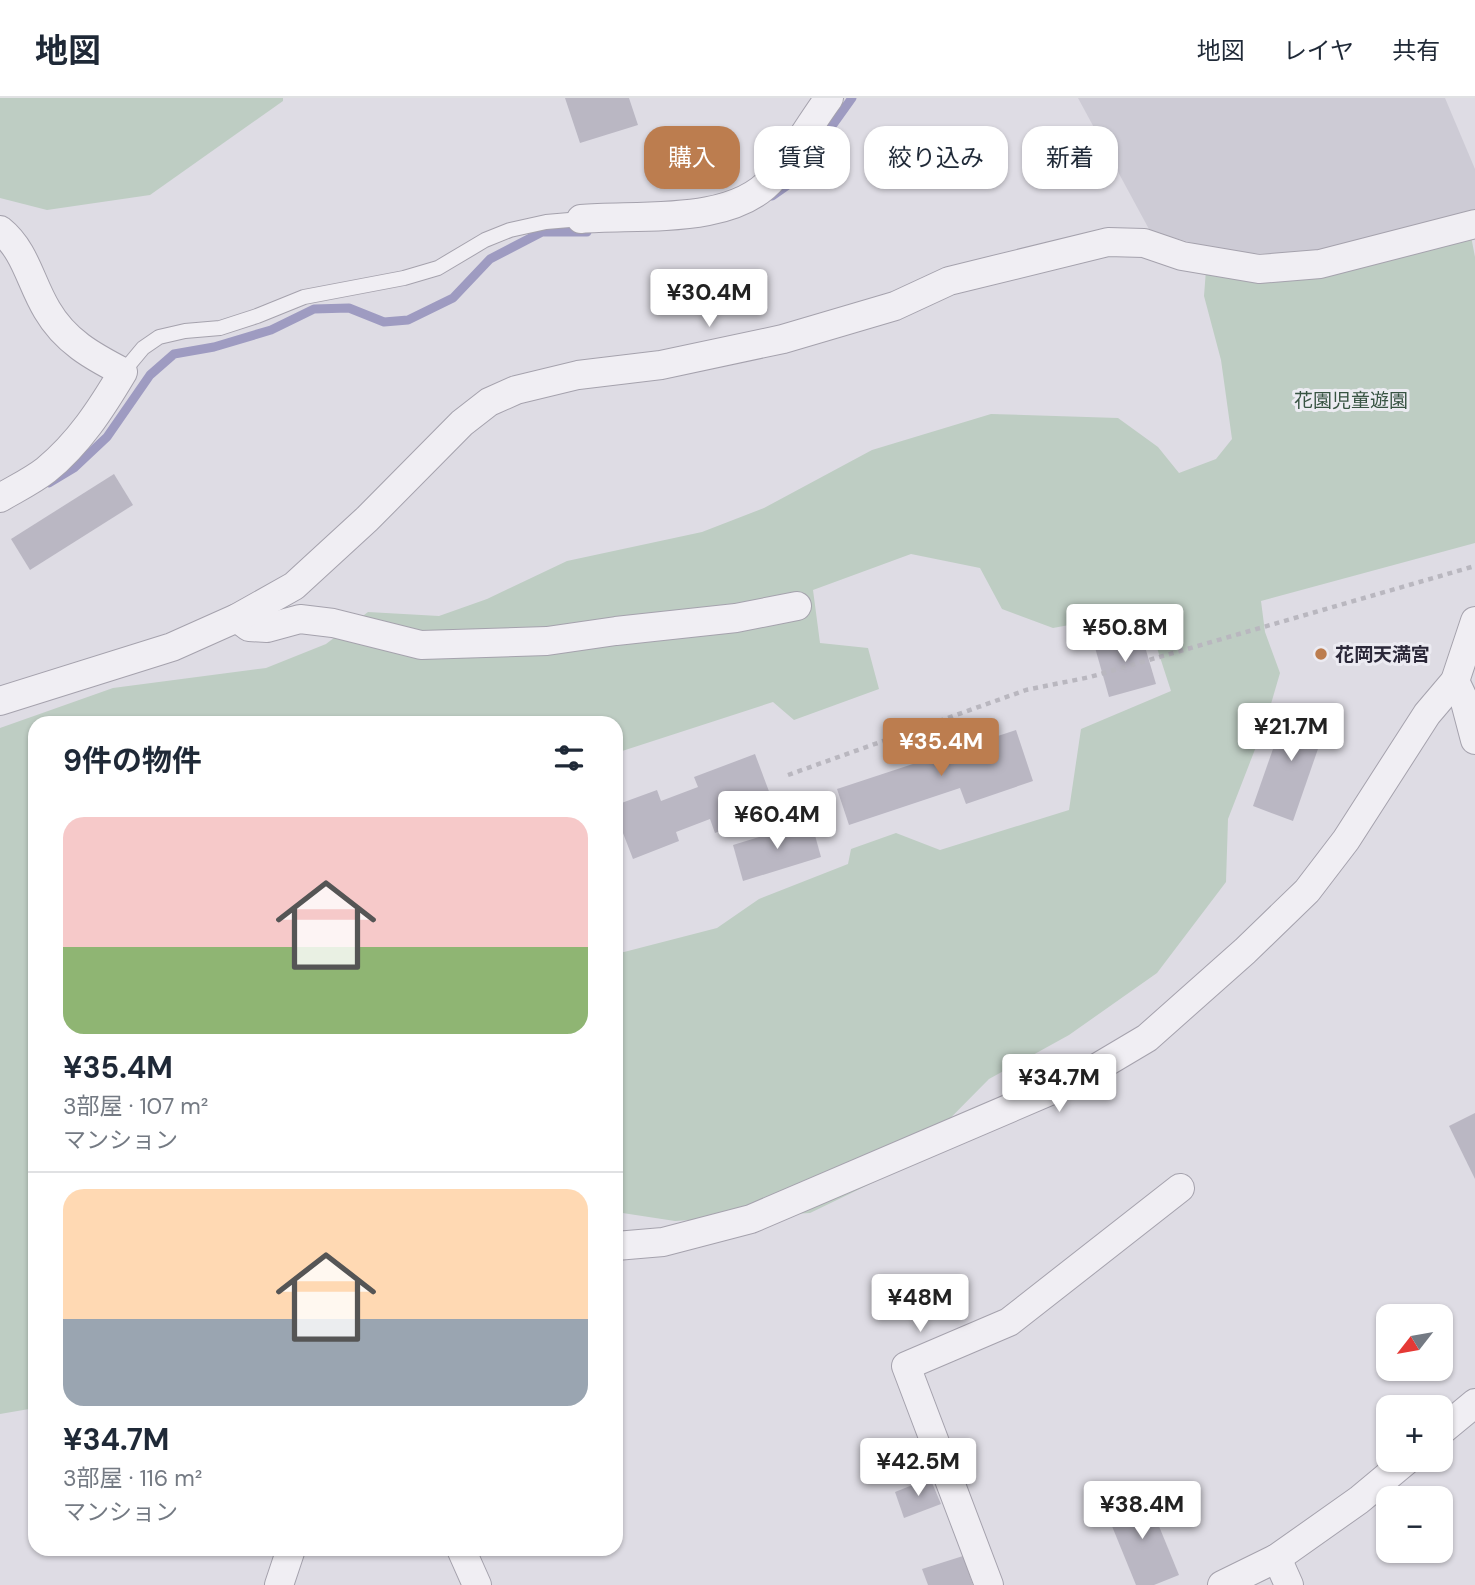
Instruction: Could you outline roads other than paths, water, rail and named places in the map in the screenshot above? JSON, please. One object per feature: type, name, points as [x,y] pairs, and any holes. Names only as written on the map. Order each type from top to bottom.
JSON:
[{"type":"street","points":[[581,219],[690,214],[727,207],[752,195],[772,180],[829,98]]},
{"type":"street","points":[[0,701],[172,647],[237,618],[294,586],[367,519],[462,423],[489,402],[516,390],[578,375],[661,365],[783,339],[895,306],[949,281],[1108,242],[1144,243],[1182,256],[1258,269],[1320,264],[1475,224]]},
{"type":"street","points":[[0,230],[14,242],[47,311],[69,340],[122,372],[82,435],[45,470],[0,498]]},
{"type":"street","points":[[237,618],[249,626],[267,628],[300,619],[333,623],[421,645],[547,641],[736,618],[797,606]]},
{"type":"street","points":[[623,1245],[663,1242],[751,1219],[1078,1079],[1147,1038],[1245,951],[1307,891],[1353,829],[1427,714],[1455,681],[1475,621]]},
{"type":"street","points":[[1455,681],[1465,702],[1475,740]]},
{"type":"street","points":[[989,1585],[906,1366],[1009,1322],[1180,1188]]},
{"type":"street","points":[[1453,1421],[1475,1403]]},
{"type":"street","points":[[1222,1585],[1277,1558],[1359,1500],[1393,1472]]},
{"type":"street","points":[[279,1585],[289,1556]]},
{"type":"street","points":[[464,1556],[477,1585]]},
{"type":"street","points":[[1277,1558],[1289,1585]]},
{"type":"lane","points":[[122,372],[143,348],[159,337],[220,328],[304,297],[404,278],[438,268],[485,240],[510,230],[546,222],[581,219]]},
{"type":"waterway","points":[[772,196],[792,182],[852,98]]},
{"type":"waterway","points":[[49,483],[74,468],[107,437],[150,375],[174,354],[214,347],[271,330],[314,309],[349,308],[384,322],[408,320],[453,298],[490,259],[542,232],[587,232]]},
{"type":"place","name":"花岡天満宮","points":[[1321,654]]},
{"type":"park label","name":"花園児童遊園","points":[[1351,400]]}]
